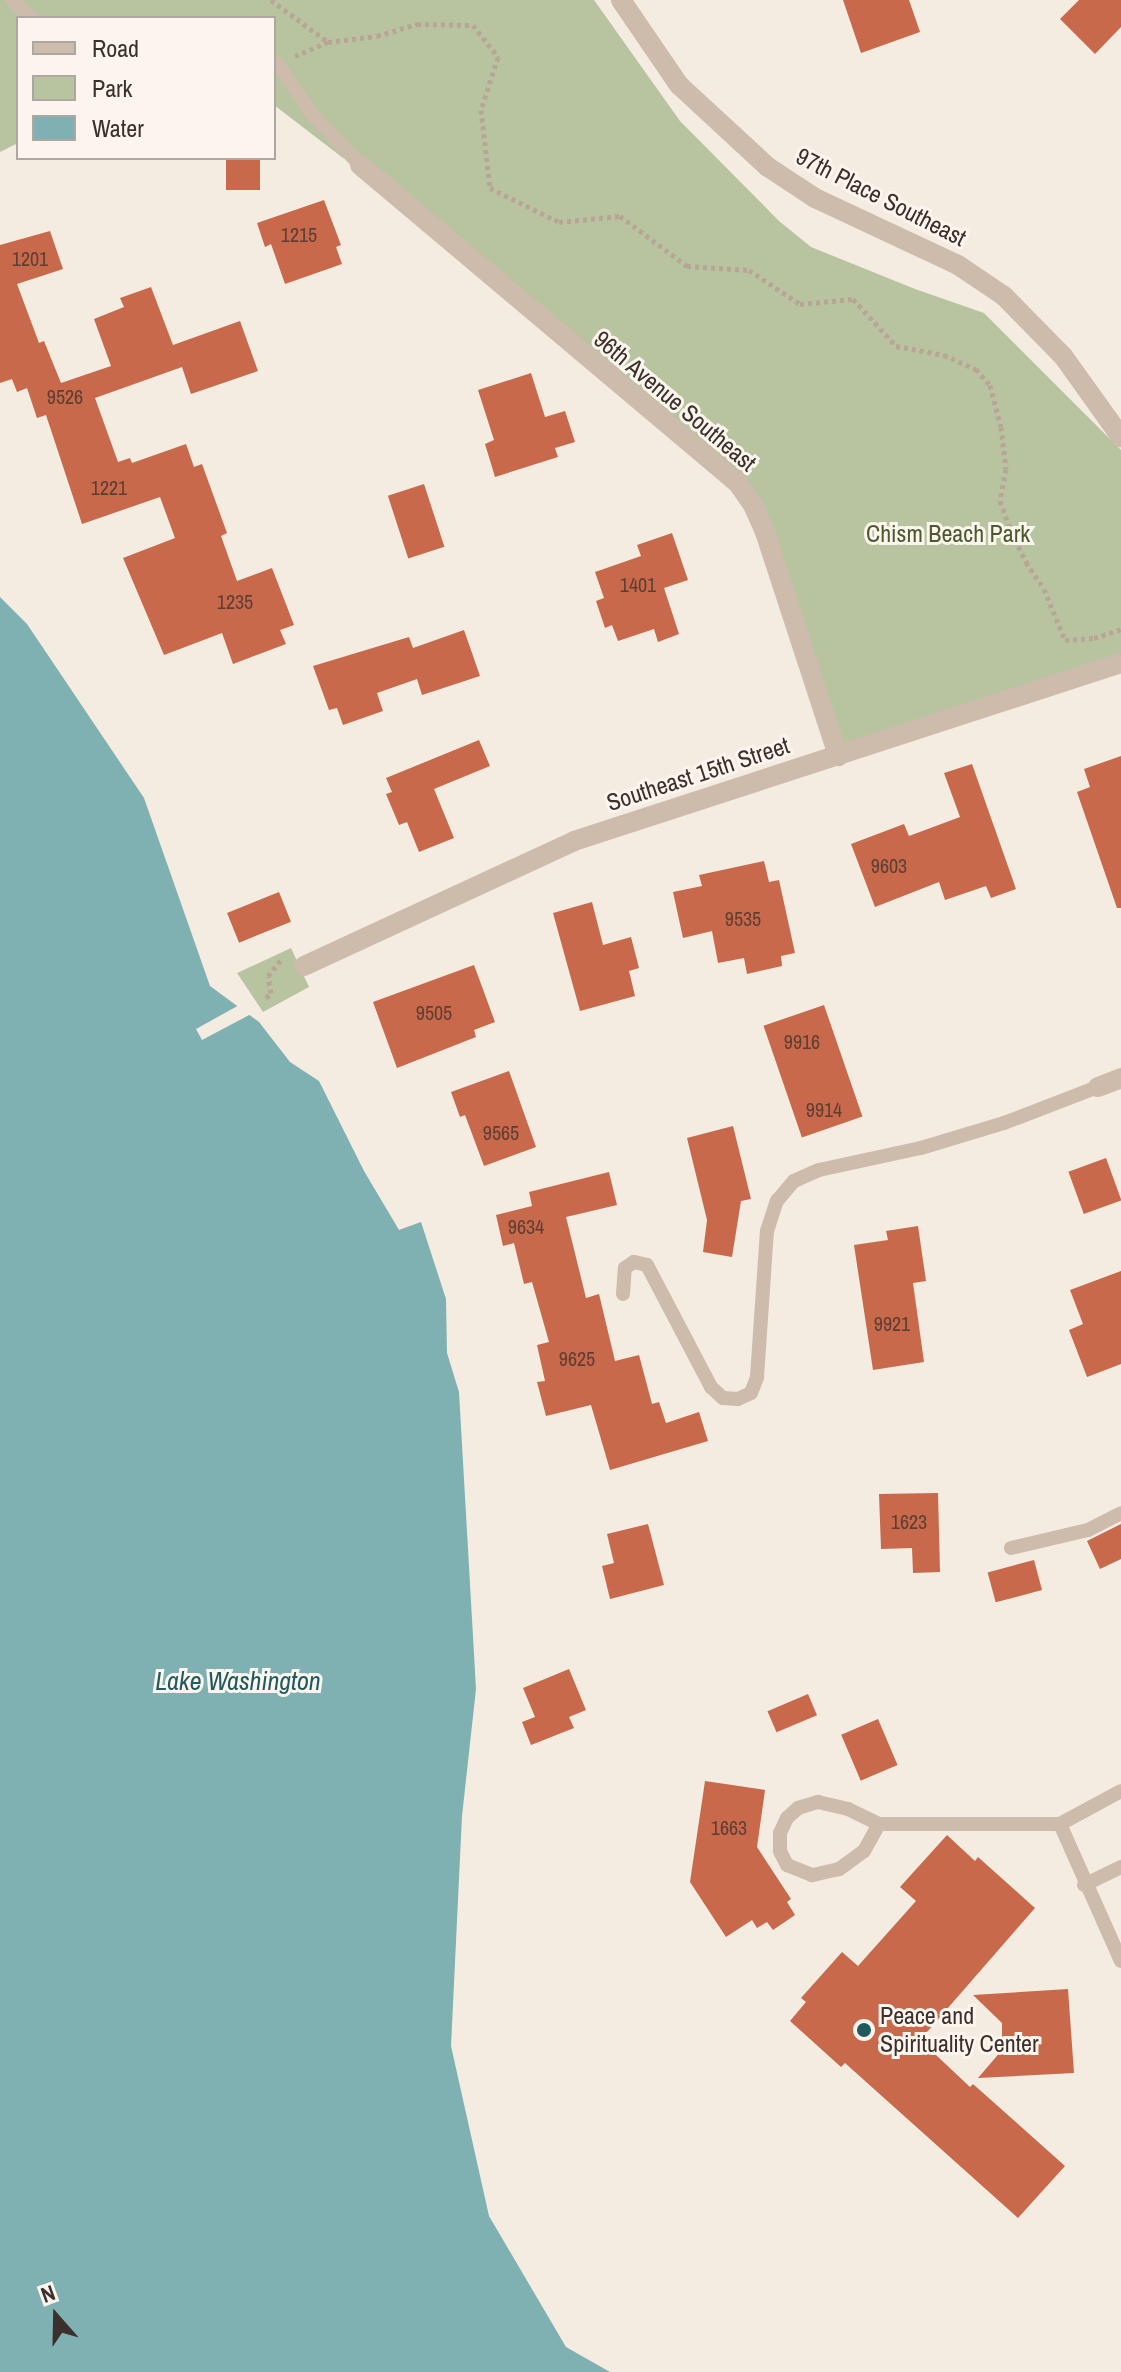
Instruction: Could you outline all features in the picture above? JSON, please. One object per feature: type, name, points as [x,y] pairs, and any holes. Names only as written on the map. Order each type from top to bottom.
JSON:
[{"type":"street","name":"97th Place Southeast","points":[[621,0],[679,85],[768,167],[815,198],[958,265],[1004,296],[1063,356],[1121,437]]},
{"type":"street","name":"96th Avenue Southeast","points":[[360,165],[737,482],[753,505],[765,532],[838,756]]},
{"type":"street","name":"Southeast 15th Street","points":[[304,966],[574,841],[1121,663]]},
{"type":"street","points":[[1098,1087],[1121,1078]]},
{"type":"lane","points":[[12,0],[29,16]]},
{"type":"lane","points":[[276,64],[312,114],[360,165]]},
{"type":"lane","points":[[623,1294],[625,1268],[634,1262],[647,1265],[711,1387],[723,1398],[738,1399],[751,1393],[757,1377],[767,1231],[777,1201],[794,1181],[819,1170],[921,1148],[1004,1123],[1098,1087]]},
{"type":"lane","points":[[1011,1548],[1088,1530],[1121,1513]]},
{"type":"lane","points":[[879,1824],[864,1851],[839,1869],[812,1875],[787,1865],[780,1851],[780,1833],[787,1818],[798,1808],[818,1802],[848,1809],[879,1824],[1060,1824],[1121,1791]]},
{"type":"lane","points":[[1060,1824],[1084,1885],[1121,1961]]},
{"type":"lane","points":[[1084,1885],[1121,1867]]},
{"type":"path","points":[[271,0],[328,42]]},
{"type":"path","points":[[276,64],[328,42],[377,36],[417,24],[473,25],[498,57],[481,110],[490,188],[559,222],[620,216],[687,266],[749,270],[800,304],[853,299],[896,346],[944,355],[976,369],[990,385],[1001,427],[1006,469],[1000,501],[1011,532],[1044,589],[1065,640],[1094,638],[1121,629]]},
{"type":"green space","name":"Chism Beach Park","points":[[0,0],[594,0],[680,121],[779,221],[811,247],[984,313],[1121,450],[1121,659],[838,756],[753,505],[350,155],[343,158],[276,107],[276,16],[16,16],[16,144],[0,152]]},
{"type":"green space","points":[[291,948],[309,987],[263,1012],[237,973]]},
{"type":"water","name":"Lake Washington","points":[[0,597],[27,624],[144,798],[210,986],[259,1022],[290,1062],[319,1081],[364,1171],[399,1230],[421,1222],[446,1299],[447,1353],[459,1392],[476,1689],[462,1816],[451,2046],[489,2216],[566,2347],[610,2372],[0,2372]]},
{"type":"pier","points":[[241,1004],[253,1013],[202,1040],[196,1029]]},
{"type":"building","points":[[843,0],[909,0],[920,32],[861,53]]},
{"type":"building","points":[[1079,0],[1121,0],[1121,27],[1095,54],[1060,19]]},
{"type":"building","points":[[226,160],[260,160],[260,190],[226,190]]},
{"type":"building","points":[[324,200],[341,245],[336,247],[342,264],[285,284],[271,244],[265,247],[257,223]]},
{"type":"building","points":[[50,231],[63,269],[17,284],[39,343],[44,341],[61,383],[111,366],[94,319],[124,307],[120,298],[151,287],[173,345],[240,321],[258,371],[191,394],[182,367],[95,398],[118,462],[130,458],[132,463],[186,444],[194,467],[202,464],[227,533],[221,536],[237,581],[272,568],[294,625],[280,630],[286,644],[233,664],[222,633],[164,655],[123,558],[175,538],[160,497],[82,524],[46,415],[37,418],[27,388],[17,392],[12,379],[0,383],[0,245]]},
{"type":"building","points":[[531,373],[545,417],[565,411],[575,442],[555,448],[558,457],[495,477],[485,444],[494,440],[478,390]]},
{"type":"building","points":[[424,484],[444,547],[408,559],[388,496]]},
{"type":"building","points":[[672,533],[688,580],[664,588],[679,634],[658,642],[654,629],[618,641],[612,625],[605,628],[596,601],[604,598],[595,572],[641,556],[637,545]]},
{"type":"building","points":[[464,630],[480,676],[422,695],[417,679],[377,693],[383,711],[343,725],[337,708],[329,710],[313,666],[409,637],[413,648]]},
{"type":"building","points":[[479,740],[490,766],[434,789],[454,838],[419,852],[407,822],[399,825],[386,794],[392,792],[386,778]]},
{"type":"building","points":[[1121,756],[1121,908],[1117,908],[1077,792],[1090,787],[1084,769]]},
{"type":"building","points":[[972,764],[1016,889],[991,898],[986,886],[945,900],[939,882],[875,907],[851,844],[904,824],[909,836],[960,817],[944,773]]},
{"type":"building","points":[[764,861],[769,882],[779,880],[795,953],[781,956],[782,966],[747,974],[744,958],[718,963],[712,931],[683,938],[673,892],[702,886],[699,875]]},
{"type":"building","points":[[279,892],[291,922],[239,943],[227,913]]},
{"type":"building","points":[[592,902],[603,945],[631,937],[639,968],[629,971],[635,996],[580,1011],[553,913]]},
{"type":"building","points":[[474,965],[495,1022],[474,1030],[476,1037],[397,1068],[373,1002]]},
{"type":"building","points":[[824,1005],[862,1117],[802,1137],[763,1026]]},
{"type":"building","points":[[509,1071],[536,1147],[484,1166],[465,1115],[460,1117],[451,1092]]},
{"type":"building","points":[[733,1126],[751,1199],[741,1201],[732,1257],[703,1252],[707,1220],[687,1138]]},
{"type":"building","points":[[1106,1158],[1121,1200],[1084,1214],[1068,1172]]},
{"type":"building","points":[[609,1172],[617,1205],[566,1217],[586,1298],[599,1294],[615,1361],[639,1355],[652,1404],[659,1402],[666,1423],[699,1412],[708,1441],[610,1470],[591,1405],[546,1416],[537,1382],[545,1381],[537,1345],[549,1342],[532,1282],[524,1284],[514,1243],[503,1246],[496,1215],[532,1206],[529,1192]]},
{"type":"building","points":[[918,1226],[926,1281],[913,1283],[924,1362],[873,1370],[854,1245],[888,1240],[886,1231]]},
{"type":"building","points":[[1121,1271],[1121,1364],[1087,1377],[1069,1330],[1083,1324],[1070,1290]]},
{"type":"building","points":[[938,1493],[940,1572],[913,1573],[912,1548],[881,1549],[879,1494]]},
{"type":"building","points":[[648,1524],[664,1585],[610,1599],[602,1566],[614,1563],[607,1534]]},
{"type":"building","points":[[1121,1524],[1121,1559],[1100,1569],[1087,1541]]},
{"type":"building","points":[[1034,1560],[1042,1590],[996,1602],[988,1572]]},
{"type":"building","points":[[569,1669],[586,1710],[569,1717],[574,1728],[531,1745],[522,1722],[535,1717],[523,1688]]},
{"type":"building","points":[[808,1694],[817,1715],[776,1732],[767,1711]]},
{"type":"building","points":[[878,1719],[898,1765],[861,1781],[841,1735]]},
{"type":"building","points":[[705,1781],[765,1790],[757,1847],[791,1899],[787,1902],[795,1915],[773,1930],[767,1922],[757,1928],[752,1920],[726,1937],[690,1882]]},
{"type":"building","name":"Peace and Spirituality Center","points":[[947,1835],[975,1861],[978,1857],[1035,1908],[920,2040],[970,2087],[973,2084],[1065,2166],[1018,2218],[845,2063],[841,2067],[790,2021],[806,2002],[801,1998],[842,1952],[858,1966],[916,1901],[900,1887]]},
{"type":"building","points":[[1068,1989],[1074,2073],[978,2078],[1002,2050],[1002,2023],[973,1995]]},
{"type":"place","name":"Peace and Spirituality Center","points":[[864,2030]]}]
